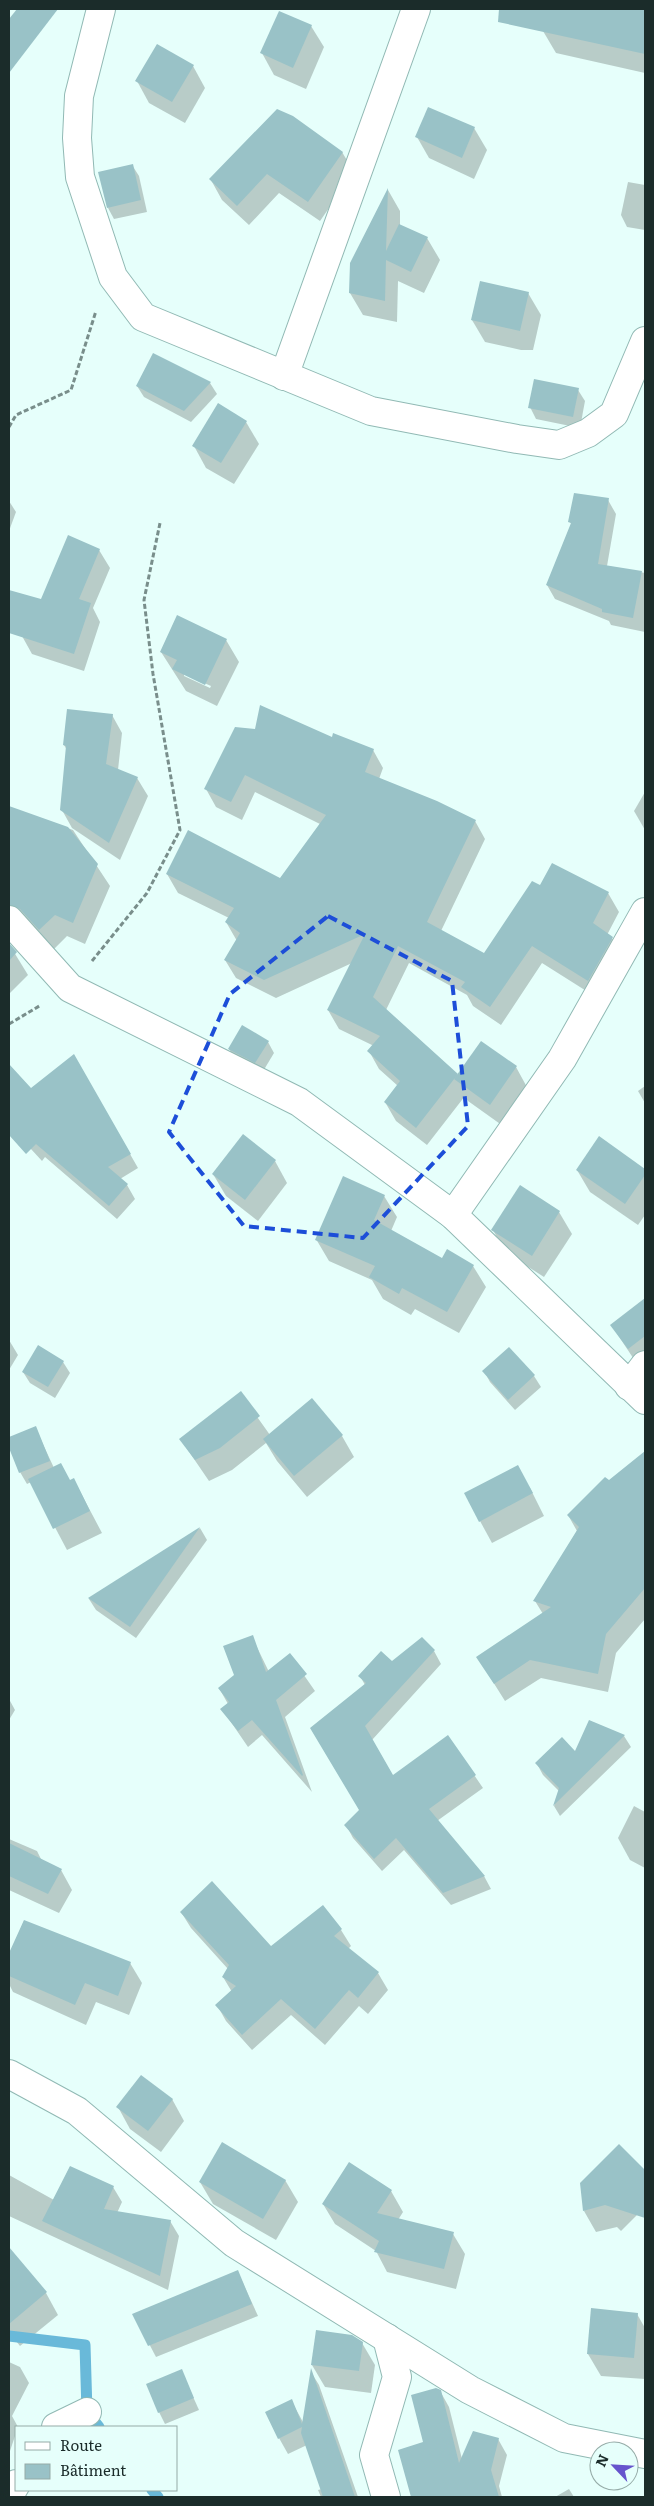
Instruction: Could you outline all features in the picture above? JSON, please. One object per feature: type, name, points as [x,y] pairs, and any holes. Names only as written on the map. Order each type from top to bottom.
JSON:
[{"type":"street","points":[[101,9],[80,96],[77,138],[80,177],[113,277],[144,317],[371,411],[517,440],[559,445],[588,433],[614,414],[645,341]]},
{"type":"street","points":[[284,376],[416,9]]},
{"type":"street","points":[[453,1215],[562,1059],[645,912]]},
{"type":"street","points":[[9,920],[70,988],[299,1102],[453,1215],[640,1384]]},
{"type":"street","points":[[9,2074],[76,2110],[234,2243],[470,2390],[564,2438],[645,2454]]},
{"type":"street","points":[[386,2338],[397,2377],[374,2455],[386,2497]]},
{"type":"street","points":[[58,2426],[86,2412]]},
{"type":"path","points":[[9,427],[16,415],[72,390],[95,312],[113,277]]},
{"type":"path","points":[[70,988],[147,893],[180,830],[153,674],[144,600],[160,524]]},
{"type":"highlighted area","points":[[328,916],[452,981],[468,1126],[363,1238],[244,1226],[169,1132],[230,994]]},
{"type":"building","points":[[17,9],[58,9],[9,73],[9,19]]},
{"type":"building","points":[[499,9],[645,9],[645,54],[498,22]]},
{"type":"building","points":[[279,11],[312,25],[293,68],[260,53]]},
{"type":"building","points":[[157,44],[194,65],[172,102],[135,81]]},
{"type":"building","points":[[428,107],[475,127],[462,158],[415,137]]},
{"type":"building","points":[[277,109],[293,116],[343,152],[308,202],[267,174],[237,206],[209,179]]},
{"type":"building","points":[[133,164],[141,200],[107,208],[98,172]]},
{"type":"building","points":[[388,188],[386,251],[399,224],[428,237],[411,272],[386,260],[385,301],[349,293],[350,263]]},
{"type":"building","points":[[480,281],[529,292],[520,331],[471,320]]},
{"type":"building","points":[[153,353],[211,382],[184,411],[136,386]]},
{"type":"building","points":[[534,379],[579,388],[573,417],[528,408]]},
{"type":"building","points":[[218,403],[247,421],[221,463],[192,446]]},
{"type":"building","points":[[574,493],[609,498],[598,564],[642,571],[633,618],[602,612],[602,609],[546,585],[571,523],[568,522]]},
{"type":"building","points":[[68,535],[100,549],[79,599],[91,603],[74,654],[9,633],[9,590],[41,599]]},
{"type":"building","points":[[177,615],[227,639],[205,685],[172,669],[177,660],[160,652]]},
{"type":"building","points":[[260,705],[332,737],[333,733],[374,749],[365,772],[437,801],[476,820],[427,922],[484,953],[532,881],[540,885],[552,863],[609,892],[593,923],[613,937],[588,981],[532,946],[490,1007],[461,987],[465,982],[398,946],[373,997],[458,1074],[416,1128],[384,1102],[400,1081],[367,1051],[380,1036],[327,1010],[365,934],[264,980],[224,960],[240,933],[225,922],[234,908],[166,874],[188,830],[280,878],[326,815],[245,775],[231,802],[204,789],[235,727],[255,729]]},
{"type":"building","points":[[67,709],[113,714],[106,764],[138,777],[109,843],[60,810],[66,746],[63,745]]},
{"type":"building","points":[[9,806],[68,827],[98,864],[73,923],[55,915],[39,930],[20,909],[9,905]]},
{"type":"building","points":[[9,943],[17,952],[9,961]]},
{"type":"building","points":[[242,1025],[269,1041],[255,1063],[228,1049]]},
{"type":"building","points":[[481,1041],[517,1066],[490,1105],[454,1079]]},
{"type":"building","points":[[74,1054],[131,1154],[108,1167],[128,1184],[109,1206],[36,1144],[26,1154],[9,1135],[9,1064],[31,1088]]},
{"type":"building","points":[[243,1134],[276,1160],[245,1200],[212,1174]]},
{"type":"building","points":[[599,1136],[645,1169],[645,1175],[625,1204],[576,1170]]},
{"type":"building","points":[[343,1176],[385,1195],[374,1220],[442,1258],[447,1249],[474,1265],[447,1312],[402,1288],[399,1294],[369,1277],[375,1266],[315,1240]]},
{"type":"building","points":[[520,1185],[560,1211],[532,1256],[491,1230]]},
{"type":"building","points":[[645,1298],[645,1336],[628,1349],[610,1325]]},
{"type":"building","points":[[38,1345],[64,1361],[48,1387],[22,1372]]},
{"type":"building","points":[[509,1347],[535,1375],[508,1400],[482,1371]]},
{"type":"building","points":[[241,1391],[260,1416],[220,1448],[195,1460],[179,1439]]},
{"type":"building","points":[[312,1398],[343,1435],[294,1476],[263,1439]]},
{"type":"building","points":[[36,1426],[50,1461],[19,1473],[9,1448],[9,1437]]},
{"type":"building","points":[[645,1451],[645,1588],[606,1634],[598,1674],[530,1660],[494,1684],[476,1657],[551,1607],[533,1601],[579,1527],[567,1515],[605,1477],[609,1480]]},
{"type":"building","points":[[61,1463],[70,1480],[74,1478],[90,1511],[53,1529],[28,1479]]},
{"type":"building","points":[[518,1465],[533,1493],[479,1522],[464,1493]]},
{"type":"building","points":[[200,1527],[130,1627],[88,1598]]},
{"type":"building","points":[[253,1635],[266,1672],[290,1653],[307,1674],[276,1700],[302,1776],[252,1720],[238,1731],[220,1709],[229,1702],[218,1688],[234,1675],[223,1646]]},
{"type":"building","points":[[422,1637],[435,1650],[365,1726],[393,1775],[448,1735],[476,1775],[429,1809],[485,1876],[443,1893],[396,1838],[374,1859],[344,1825],[359,1810],[310,1728],[366,1683],[358,1676],[381,1651],[392,1661]]},
{"type":"building","points":[[589,1720],[625,1735],[553,1806],[559,1788],[535,1763],[562,1737],[575,1751]]},
{"type":"building","points":[[9,1843],[62,1869],[48,1894],[9,1876]]},
{"type":"building","points":[[212,1881],[271,1946],[323,1905],[342,1929],[334,1936],[379,1972],[358,1998],[349,1990],[315,2029],[281,1999],[242,2035],[215,2005],[236,1986],[222,1977],[229,1965],[180,1912]]},
{"type":"building","points":[[24,1920],[131,1962],[118,1996],[85,1983],[75,2005],[9,1976],[9,1953]]},
{"type":"building","points":[[141,2075],[173,2099],[148,2131],[116,2107]]},
{"type":"building","points":[[222,2142],[286,2180],[263,2219],[199,2182]]},
{"type":"building","points":[[619,2144],[645,2170],[645,2218],[605,2205],[583,2211],[580,2183]]},
{"type":"building","points":[[349,2162],[392,2190],[377,2213],[454,2232],[444,2269],[374,2252],[379,2241],[322,2204]]},
{"type":"building","points":[[70,2166],[114,2186],[104,2209],[171,2220],[160,2276],[42,2221]]},
{"type":"building","points":[[9,2247],[47,2292],[9,2324]]},
{"type":"building","points":[[238,2270],[252,2304],[148,2346],[132,2314]]},
{"type":"building","points":[[591,2308],[638,2313],[634,2358],[587,2354]]},
{"type":"building","points":[[316,2330],[352,2335],[363,2342],[359,2371],[311,2365]]},
{"type":"building","points":[[311,2368],[355,2497],[323,2497],[301,2433],[302,2427],[278,2439],[265,2412],[292,2399],[302,2424]]},
{"type":"building","points":[[182,2369],[194,2398],[158,2413],[146,2384]]},
{"type":"building","points":[[436,2388],[441,2390],[459,2463],[473,2431],[499,2438],[491,2470],[499,2497],[411,2497],[398,2450],[423,2442],[411,2395]]},
{"type":"waterway","points":[[9,2336],[85,2345],[87,2412],[98,2426]]},
{"type":"waterway","points":[[153,2491],[158,2497]]}]
